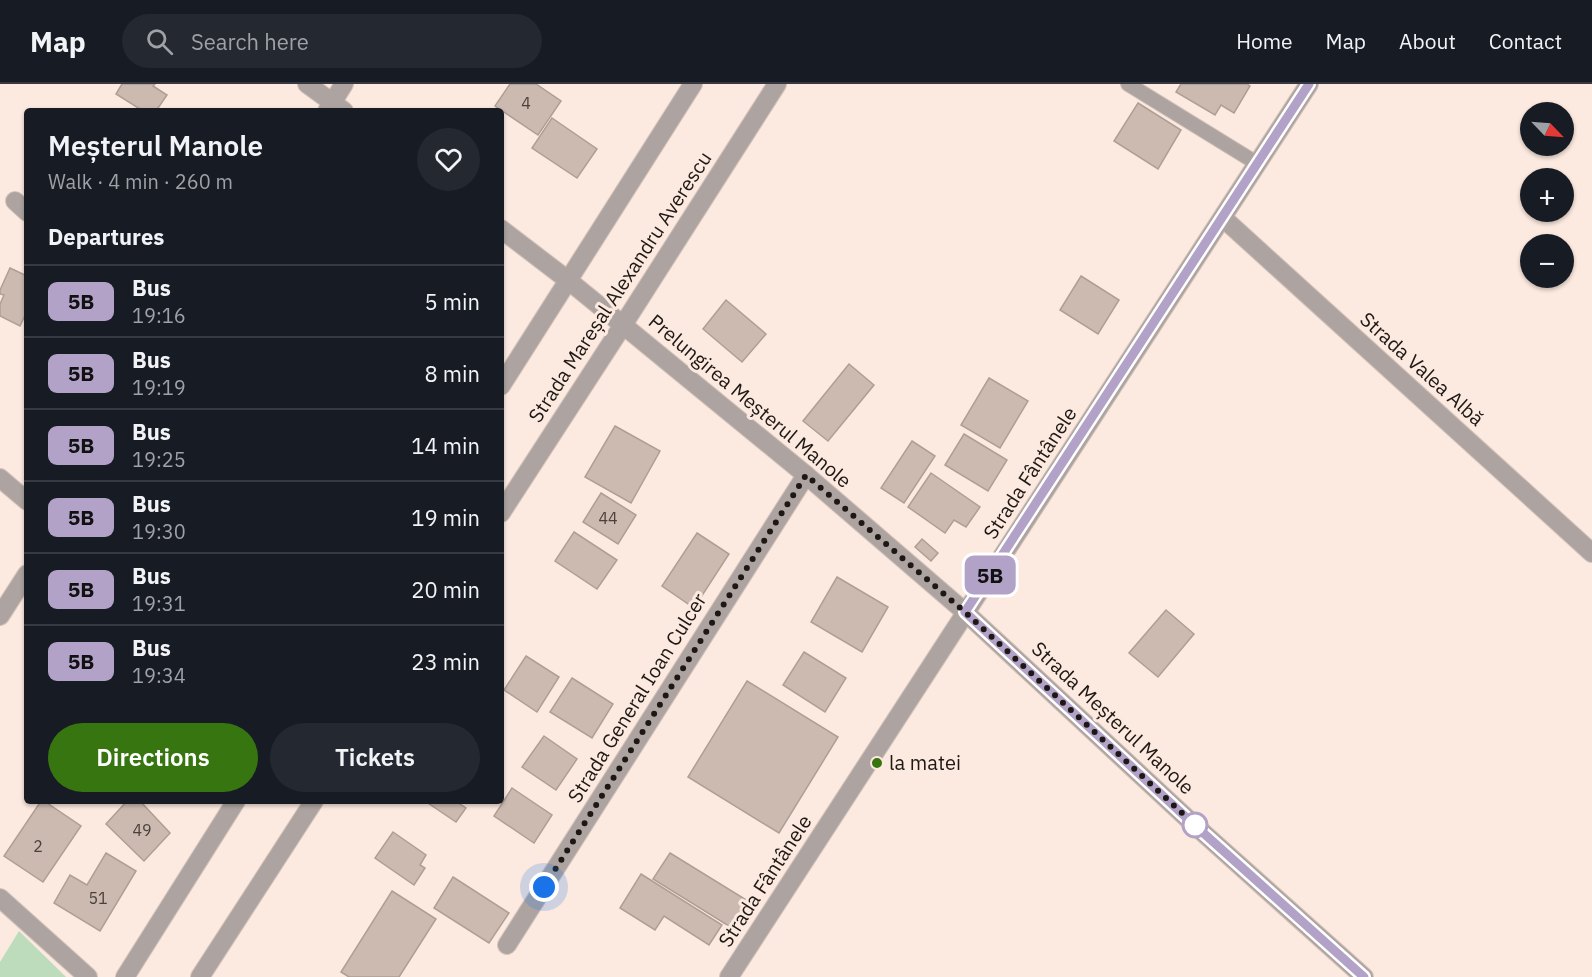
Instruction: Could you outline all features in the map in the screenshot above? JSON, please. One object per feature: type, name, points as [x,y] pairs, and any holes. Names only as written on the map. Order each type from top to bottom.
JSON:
[{"type":"street","points":[[307,84],[334,108],[344,84]]},
{"type":"street","points":[[504,381],[693,84]]},
{"type":"street","name":"Strada Mareșal Alexandru Averescu","points":[[504,508],[777,84]]},
{"type":"street","name":"Strada Fântânele","points":[[729,977],[1309,84]]},
{"type":"street","name":"Strada Valea Albă","points":[[1223,218],[1592,553]]},
{"type":"street","name":"Prelungirea Meșterul Manole","points":[[504,231],[569,281],[806,475],[965,612]]},
{"type":"street","name":"Strada General Ioan Culcer","points":[[507,945],[806,475]]},
{"type":"street","points":[[0,478],[24,498]]},
{"type":"street","points":[[0,616],[24,579]]},
{"type":"street","name":"Strada Meșterul Manole","points":[[965,612],[1190,821],[1364,977]]},
{"type":"street","points":[[125,977],[234,804]]},
{"type":"street","points":[[200,977],[312,804]]},
{"type":"street","points":[[0,898],[88,977]]},
{"type":"lane","points":[[1128,84],[1258,164]]},
{"type":"green space","points":[[19,931],[66,977],[0,977],[0,962]]},
{"type":"building","points":[[122,84],[155,84],[153,86],[167,95],[158,108],[138,108],[116,94]]},
{"type":"building","points":[[510,84],[536,84],[561,101],[538,135],[504,112],[504,108],[495,106]]},
{"type":"building","points":[[1181,84],[1247,84],[1250,86],[1234,113],[1221,105],[1215,115],[1176,92]]},
{"type":"building","points":[[1138,103],[1181,130],[1158,169],[1114,141]]},
{"type":"building","points":[[552,118],[597,149],[577,178],[532,148]]},
{"type":"building","points":[[10,268],[24,275],[24,317],[20,326],[0,316],[0,304],[4,295],[0,294]]},
{"type":"building","points":[[1081,276],[1119,300],[1098,334],[1060,310]]},
{"type":"building","points":[[726,300],[766,334],[742,362],[703,329]]},
{"type":"building","points":[[849,364],[874,385],[828,441],[803,421]]},
{"type":"building","points":[[989,378],[1028,401],[1000,448],[961,425]]},
{"type":"building","points":[[615,426],[660,451],[631,503],[585,477]]},
{"type":"building","points":[[964,434],[1007,460],[988,491],[945,465]]},
{"type":"building","points":[[912,441],[935,456],[904,503],[881,488]]},
{"type":"building","points":[[931,473],[980,507],[966,527],[954,520],[945,533],[908,507]]},
{"type":"building","points":[[601,493],[636,515],[618,544],[583,522]]},
{"type":"building","points":[[574,532],[617,560],[597,589],[555,561]]},
{"type":"building","points":[[697,533],[729,554],[694,608],[662,586]]},
{"type":"building","points":[[922,539],[938,553],[931,561],[915,547]]},
{"type":"building","points":[[837,577],[888,607],[862,652],[811,622]]},
{"type":"building","points":[[1166,610],[1194,634],[1158,677],[1129,653]]},
{"type":"building","points":[[804,652],[846,678],[825,712],[783,685]]},
{"type":"building","points":[[526,656],[559,677],[537,712],[504,690]]},
{"type":"building","points":[[572,678],[613,704],[592,738],[550,712]]},
{"type":"building","points":[[747,681],[838,737],[779,833],[688,777]]},
{"type":"building","points":[[544,736],[577,759],[556,790],[522,767]]},
{"type":"building","points":[[512,788],[552,815],[534,843],[494,816],[504,804]]},
{"type":"building","points":[[39,804],[48,804],[81,826],[43,882],[4,856]]},
{"type":"building","points":[[124,804],[143,804],[170,833],[144,861],[106,824]]},
{"type":"building","points":[[429,804],[460,804],[466,808],[456,822]]},
{"type":"building","points":[[393,832],[426,855],[420,865],[425,868],[414,885],[375,858]]},
{"type":"building","points":[[106,853],[136,871],[100,931],[54,903],[70,875],[87,885]]},
{"type":"building","points":[[670,853],[748,901],[732,928],[653,879]]},
{"type":"building","points":[[641,874],[722,925],[709,945],[664,916],[655,930],[620,908]]},
{"type":"building","points":[[453,877],[509,913],[489,943],[434,908]]},
{"type":"building","points":[[392,891],[436,919],[399,977],[349,977],[341,972]]},
{"type":"bus line","name":"5B","points":[[1309,84],[965,612],[1190,821],[1364,977]]},
{"type":"place","name":"la matei","points":[[877,763]]},
{"type":"route","points":[[544,887],[806,475],[965,612],[1195,825]]}]
